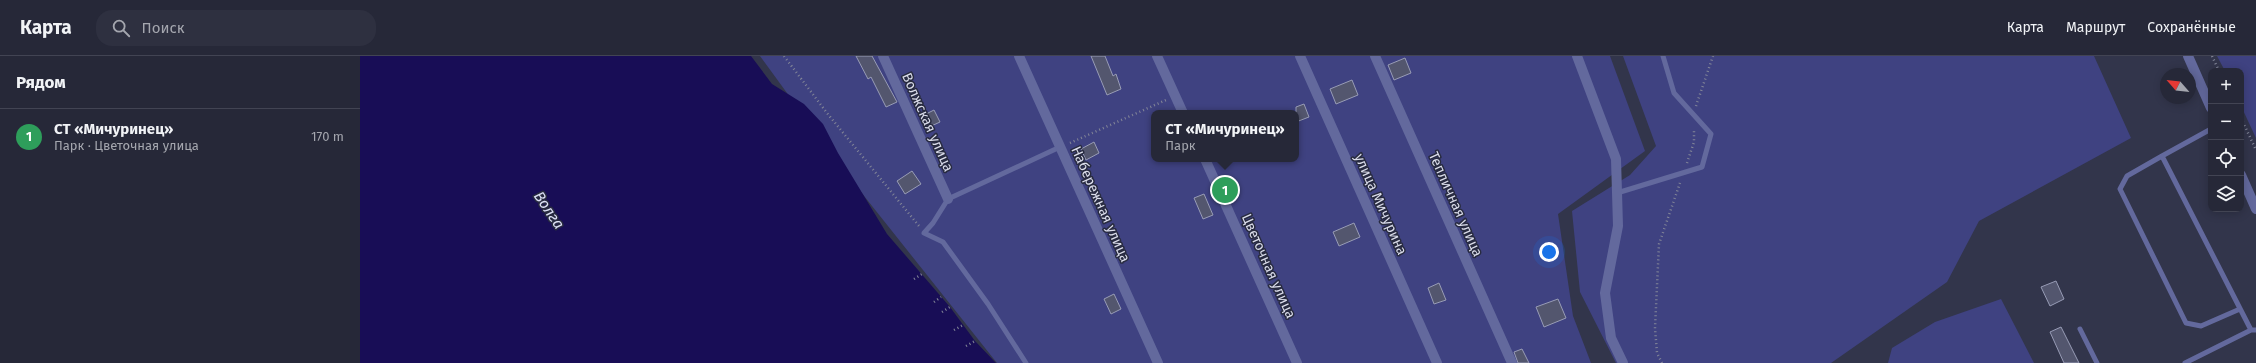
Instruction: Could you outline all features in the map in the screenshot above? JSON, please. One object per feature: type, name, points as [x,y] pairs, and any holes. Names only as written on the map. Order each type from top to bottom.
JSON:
[{"type":"street","name":"Волжская улица","points":[[883,56],[948,199]]},
{"type":"street","name":"Набережная улица","points":[[1019,56],[1158,363]]},
{"type":"street","points":[[1157,56],[1182,110]]},
{"type":"street","name":"улица Мичурина","points":[[1300,56],[1437,363]]},
{"type":"street","name":"Тепличная улица","points":[[1375,56],[1512,363]]},
{"type":"street","points":[[1577,56],[1616,159],[1618,226],[1605,293],[1611,338],[1623,363]]},
{"type":"street","points":[[2188,56],[2209,104]]},
{"type":"street","name":"Цветочная улица","points":[[1206,162],[1297,363]]},
{"type":"street","points":[[2241,176],[2256,208]]},
{"type":"lane","points":[[1617,193],[1702,167],[1711,134],[1694,113],[1674,93],[1663,56]]},
{"type":"lane","points":[[2208,131],[2127,176],[2120,189],[2186,322],[2202,326],[2240,309]]},
{"type":"lane","points":[[1026,363],[988,304],[943,242],[924,232],[933,224],[948,199],[1060,147]]},
{"type":"lane","points":[[2162,156],[2240,309],[2253,330],[2185,363]]},
{"type":"lane","points":[[2080,329],[2097,363]]},
{"type":"path","points":[[784,56],[827,113],[924,232]]},
{"type":"path","points":[[1662,363],[1657,353],[1655,328],[1659,244],[1671,204],[1685,171],[1694,142],[1694,113],[1713,56]]},
{"type":"path","points":[[2212,56],[2218,68]]},
{"type":"path","points":[[1060,147],[1175,95]]},
{"type":"path","points":[[2244,124],[2256,150]]},
{"type":"path","points":[[914,279],[922,274]]},
{"type":"path","points":[[934,302],[941,297]]},
{"type":"path","points":[[942,312],[950,307]]},
{"type":"path","points":[[954,330],[963,325]]},
{"type":"path","points":[[966,346],[975,341]]},
{"type":"shaded area","points":[[760,56],[1610,56],[1645,151],[1558,214],[1573,316],[1591,363],[997,363],[841,167]]},
{"type":"shaded area","points":[[1623,56],[2094,56],[2131,138],[1979,221],[1947,282],[1831,363],[1616,363],[1580,292],[1572,211],[1630,175],[1656,146]]},
{"type":"shaded area","points":[[2217,56],[2256,56],[2256,138],[2244,112],[2244,68],[2223,68]]},
{"type":"shaded area","points":[[2001,299],[2034,363],[1888,363],[1892,348],[1935,322]]},
{"type":"water","name":"Волга","points":[[360,56],[751,56],[772,84],[804,104],[823,124],[838,153],[887,234],[950,307],[975,341],[996,363],[360,363]]},
{"type":"building","points":[[856,56],[872,56],[897,102],[886,107],[871,77],[868,79]]},
{"type":"building","points":[[1091,56],[1105,56],[1113,76],[1116,74],[1121,89],[1107,95]]},
{"type":"building","points":[[1405,58],[1411,73],[1394,80],[1388,65]]},
{"type":"building","points":[[1352,80],[1358,95],[1336,104],[1330,89]]},
{"type":"building","points":[[1304,104],[1309,117],[1299,121],[1299,110],[1296,110],[1296,107]]},
{"type":"building","points":[[934,110],[940,122],[927,128],[922,116]]},
{"type":"building","points":[[1094,142],[1099,153],[1086,160],[1081,149]]},
{"type":"building","points":[[912,171],[921,184],[905,194],[897,181]]},
{"type":"building","points":[[1204,194],[1213,215],[1203,219],[1194,198]]},
{"type":"building","points":[[1354,223],[1360,237],[1339,246],[1333,232]]},
{"type":"building","points":[[2056,281],[2064,299],[2050,306],[2041,287]]},
{"type":"building","points":[[1439,283],[1446,300],[1434,304],[1428,288]]},
{"type":"building","points":[[1114,294],[1121,309],[1111,314],[1104,299]]},
{"type":"building","points":[[1558,299],[1566,318],[1544,327],[1536,307]]},
{"type":"building","points":[[2061,327],[2079,363],[2064,363],[2050,332]]},
{"type":"building","points":[[1522,349],[1529,363],[1518,363],[1514,352]]},
{"type":"place","name":"СТ «Мичуринец»","points":[[1225,190]]}]
